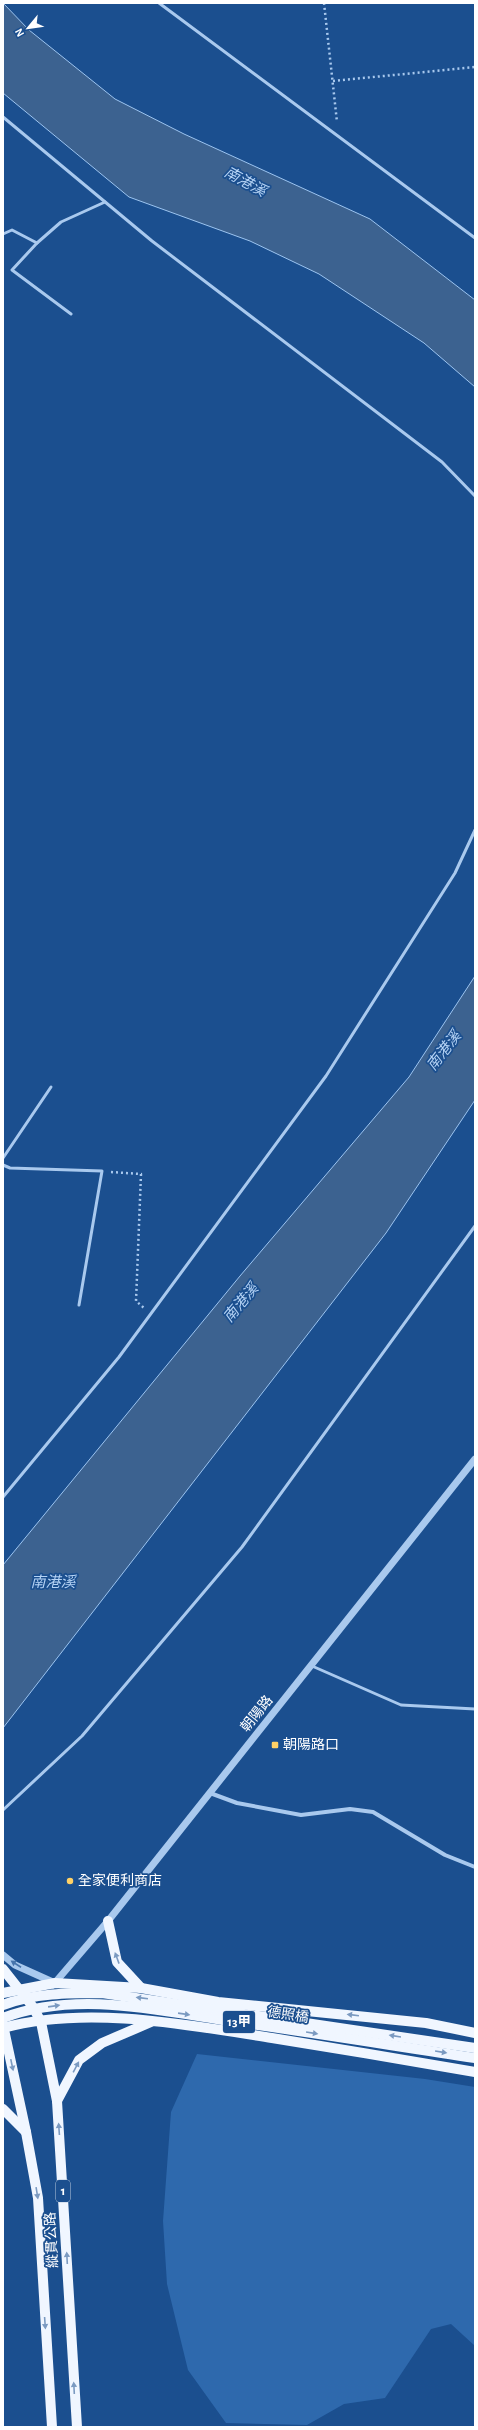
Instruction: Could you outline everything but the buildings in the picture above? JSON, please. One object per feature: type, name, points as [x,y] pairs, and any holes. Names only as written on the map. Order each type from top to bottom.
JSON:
[{"type":"main road","points":[[108,1921],[117,1962],[141,1988]]},
{"type":"main road","name":"縱貫公路","points":[[3,1969],[32,2007],[41,2022],[58,2101],[77,2427]]},
{"type":"main road","points":[[3,1993],[55,1983],[141,1988],[218,2002],[426,2024],[475,2033]]},
{"type":"main road","name":"德照橋","points":[[3,2005],[16,2000],[60,1993],[102,1993],[475,2048]]},
{"type":"main road","name":"德照橋","points":[[3,2024],[20,2011],[57,2005],[96,2003],[248,2023],[475,2058]]},
{"type":"main road","points":[[3,2024],[41,2022],[87,2016],[153,2021],[207,2028],[475,2072]]},
{"type":"main road","points":[[58,2101],[79,2060],[102,2043],[153,2021]]},
{"type":"main road","name":"縱貫公路","points":[[3,2024],[26,2132],[38,2198],[52,2427]]},
{"type":"main road","points":[[3,2109],[26,2132]]},
{"type":"street","name":"朝陽路","points":[[3,2024],[32,2007],[55,1983],[108,1921],[475,1459]]},
{"type":"street","points":[[210,1793],[236,1803],[301,1814],[350,1809],[373,1812],[445,1855],[475,1867]]},
{"type":"street","points":[[3,1955],[15,1965],[55,1983]]},
{"type":"lane","points":[[159,3],[475,238]]},
{"type":"lane","points":[[3,117],[152,241],[442,462],[475,496]]},
{"type":"lane","points":[[71,314],[12,270],[37,243],[61,222],[105,202]]},
{"type":"lane","points":[[3,234],[12,230],[37,243]]},
{"type":"lane","points":[[3,1497],[119,1357],[326,1076],[455,873],[475,830]]},
{"type":"lane","points":[[3,1158],[51,1087]]},
{"type":"lane","points":[[3,1165],[10,1168],[102,1171],[79,1305]]},
{"type":"lane","points":[[3,1810],[82,1736],[242,1547],[475,1226]]},
{"type":"lane","points":[[312,1666],[401,1705],[475,1709]]},
{"type":"path","points":[[324,3],[339,137]]},
{"type":"path","points":[[333,81],[475,67]]},
{"type":"path","points":[[102,1171],[141,1174],[136,1300],[150,1314]]},
{"type":"shaded area","points":[[197,2054],[425,2079],[475,2087],[475,2346],[451,2324],[431,2329],[385,2398],[344,2404],[307,2425],[226,2423],[188,2370],[167,2284],[163,2221],[171,2112]]},
{"type":"water","name":"南港溪","points":[[3,3],[29,30],[115,99],[184,134],[370,219],[475,300],[475,387],[424,343],[319,274],[250,241],[129,197],[3,93]]},
{"type":"water","name":"南港溪","points":[[475,976],[475,1100],[386,1233],[3,1728],[3,1565],[240,1276],[409,1077]]},
{"type":"place","name":"朝陽路口","points":[[275,1745]]},
{"type":"place","name":"全家便利商店","points":[[70,1881]]}]
